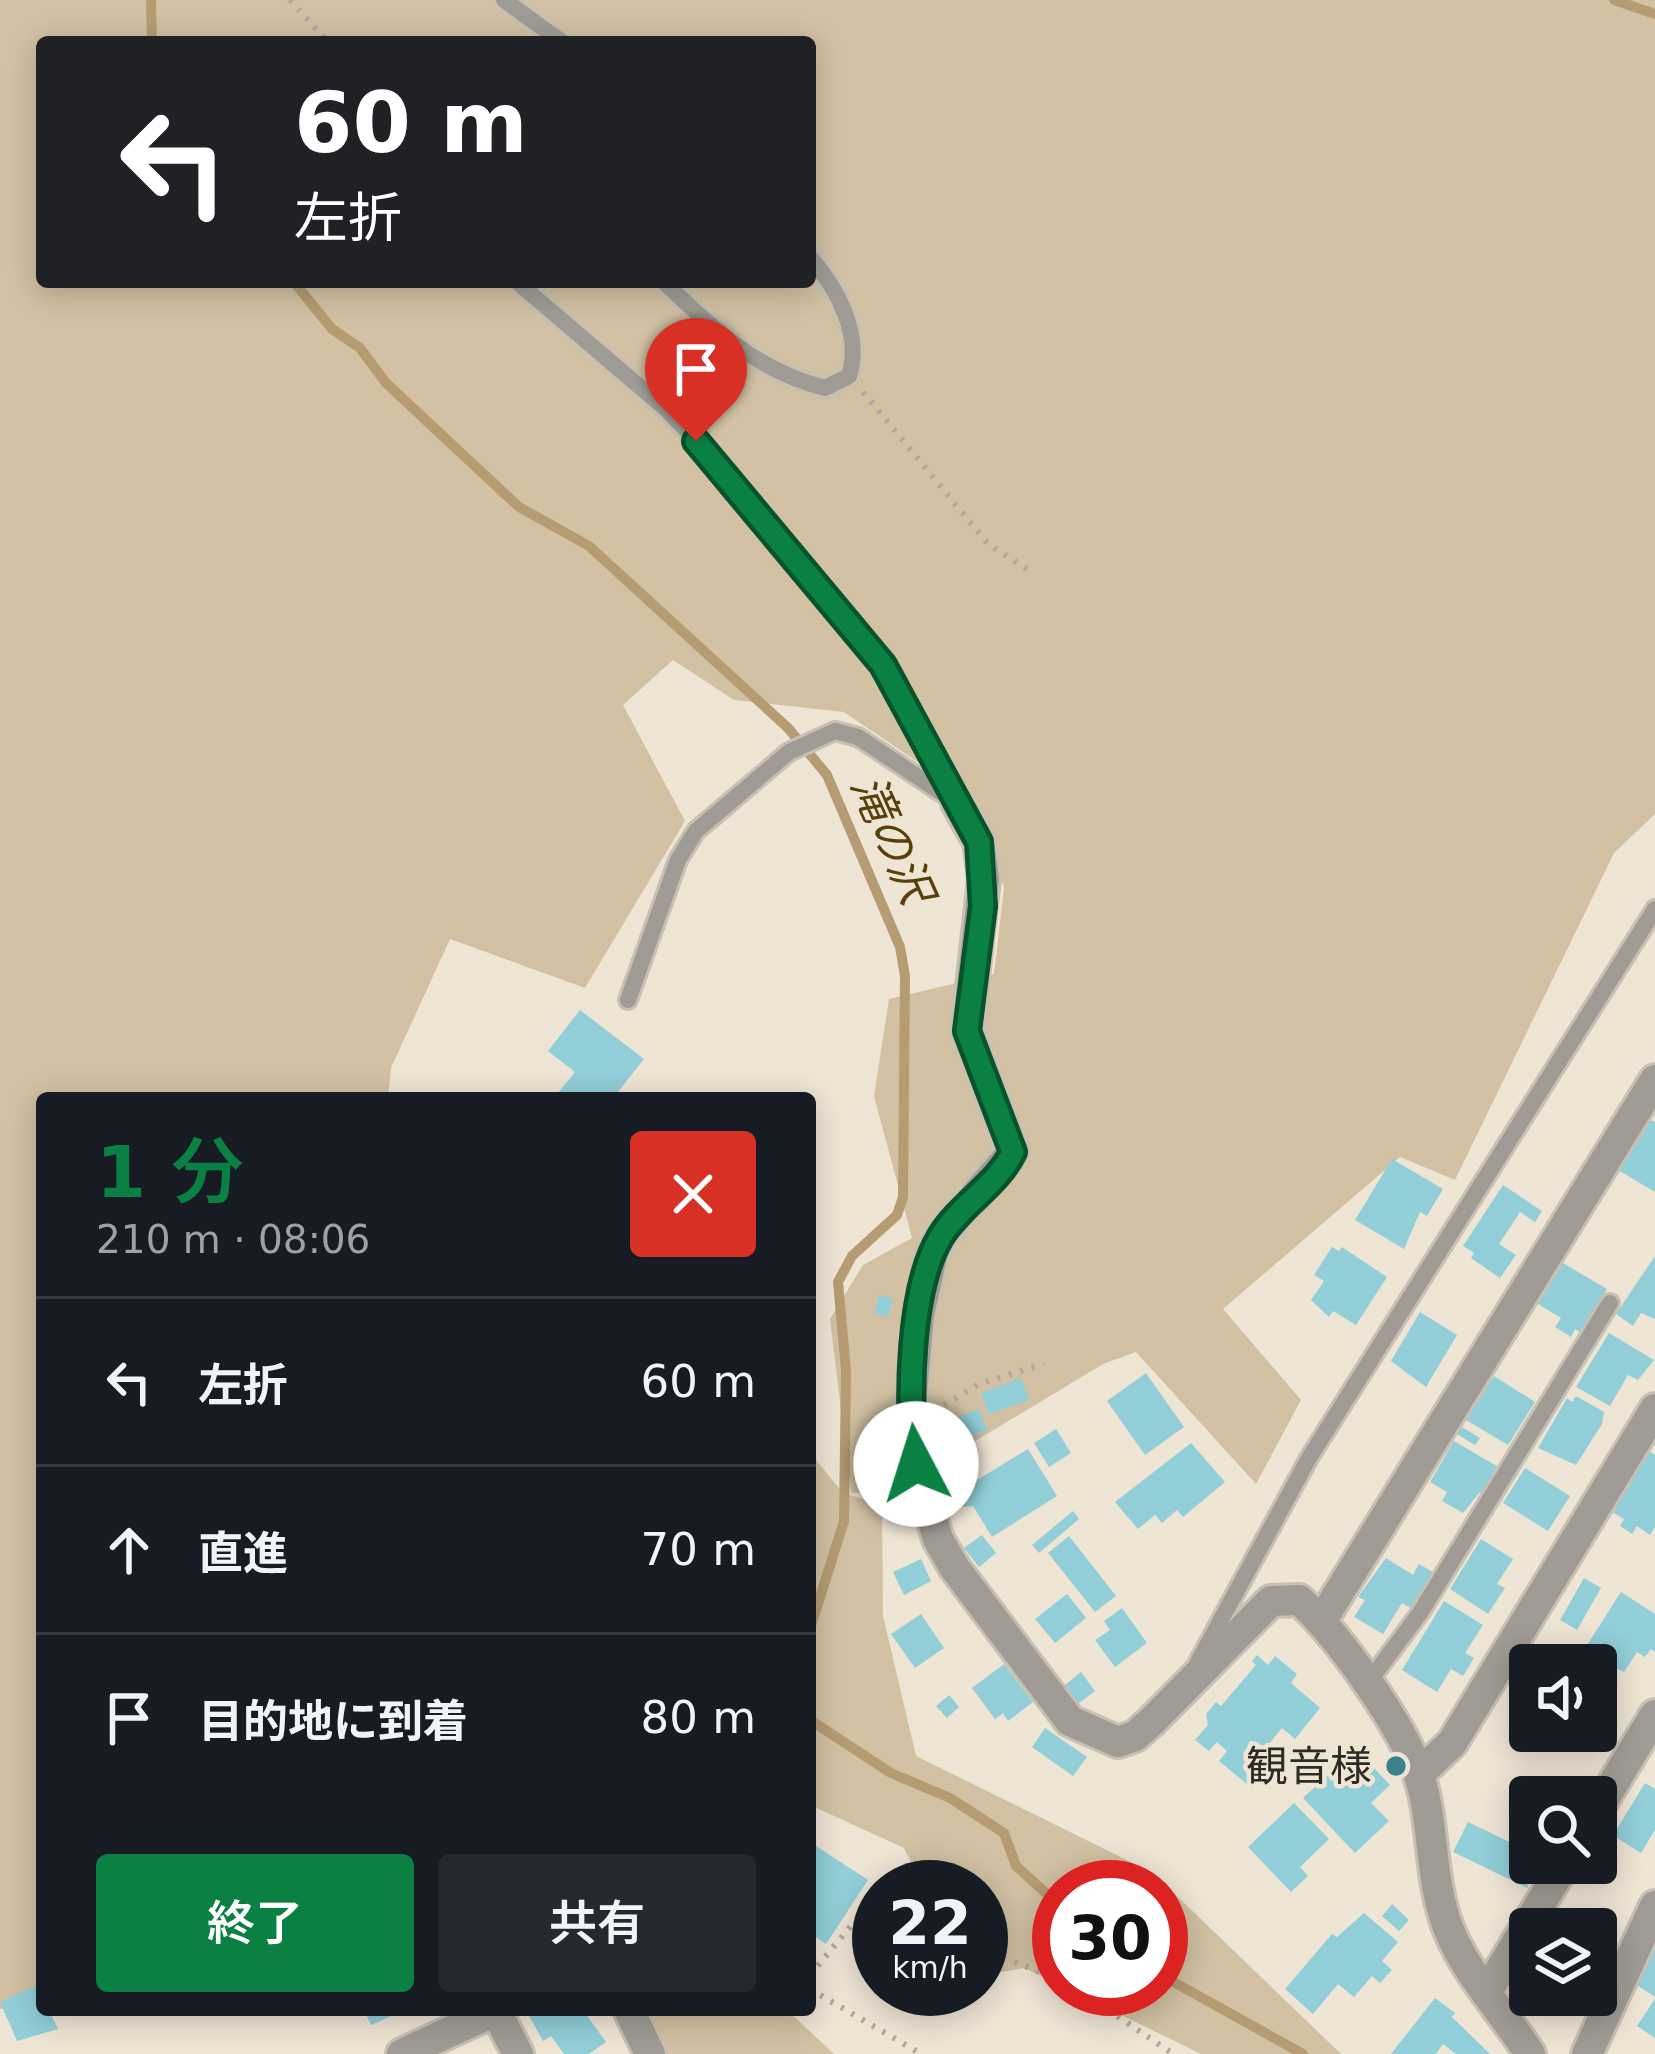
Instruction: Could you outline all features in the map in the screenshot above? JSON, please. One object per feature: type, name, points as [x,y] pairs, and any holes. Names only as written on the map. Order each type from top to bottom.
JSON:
[{"type":"street","points":[[957,803],[979,842],[984,879],[967,1031],[1013,1152],[942,1234],[933,1252],[919,1315],[911,1404],[916,1464],[938,1538],[1070,1721],[1118,1742],[1135,1736],[1271,1601],[1299,1600],[1322,1620],[1367,1684],[1419,1774],[1432,1868],[1450,1932],[1530,2054]]},
{"type":"street","points":[[1322,1620],[1655,1080]]},
{"type":"street","points":[[1419,1774],[1452,1743],[1655,1409]]},
{"type":"street","points":[[1617,1777],[1655,1715]]},
{"type":"street","points":[[1487,1990],[1552,1884]]},
{"type":"street","points":[[1587,2054],[1655,1906]]},
{"type":"street","points":[[402,2054],[486,2016]]},
{"type":"street","points":[[499,2016],[518,2054]]},
{"type":"street","points":[[632,2016],[650,2054]]},
{"type":"lane","points":[[504,0],[554,36]]},
{"type":"lane","points":[[670,288],[728,343],[786,379],[825,388],[849,376],[856,352],[846,317],[816,267]]},
{"type":"lane","points":[[524,288],[667,410],[726,472],[883,665],[957,803]]},
{"type":"lane","points":[[628,1000],[678,860],[696,831],[789,752],[835,730],[858,736],[957,803]]},
{"type":"lane","points":[[1188,1680],[1310,1459],[1655,909]]},
{"type":"lane","points":[[1367,1684],[1420,1613],[1610,1303]]},
{"type":"path","points":[[290,0],[323,36]]},
{"type":"path","points":[[849,376],[976,531],[1033,573]]},
{"type":"path","points":[[911,1404],[950,1405],[981,1383],[1044,1364]]},
{"type":"path","points":[[816,1968],[852,1925]]},
{"type":"path","points":[[816,1993],[921,2054]]},
{"type":"path","points":[[1117,2016],[1173,2054]]},
{"type":"shaded area","points":[[0,0],[1655,0],[1655,814],[1614,853],[1455,1180],[1400,1157],[1223,1309],[1301,1400],[1256,1484],[1136,1352],[1103,1364],[937,1464],[903,1492],[851,1493],[830,1319],[863,1265],[912,1238],[874,1096],[889,999],[994,974],[1004,888],[978,803],[844,712],[734,700],[673,660],[623,705],[685,821],[585,988],[450,939],[391,1068],[389,1092],[36,1092],[36,2003],[0,2009]]},
{"type":"shaded area","points":[[816,1460],[843,1493],[882,1505],[883,1616],[916,1756],[1127,1860],[1032,1860],[1032,1972],[1008,1971],[1008,1860],[910,1860],[904,1848],[816,1808]]},
{"type":"shaded area","points":[[1188,1907],[1341,2054],[1201,2054],[1123,2016],[1188,2016]]},
{"type":"shaded area","points":[[647,2016],[793,2016],[834,2054],[661,2054]]},
{"type":"building","points":[[580,1010],[644,1059],[618,1092],[559,1092],[575,1072],[548,1051]]},
{"type":"building","points":[[1649,1119],[1655,1122],[1655,1192],[1618,1170]]},
{"type":"building","points":[[1392,1159],[1443,1189],[1427,1216],[1420,1212],[1404,1249],[1355,1220]]},
{"type":"building","points":[[1503,1185],[1542,1211],[1535,1222],[1520,1212],[1499,1244],[1516,1255],[1500,1278],[1471,1258],[1474,1253],[1463,1246]]},
{"type":"building","points":[[1332,1247],[1339,1251],[1342,1247],[1387,1277],[1356,1325],[1333,1311],[1329,1317],[1311,1300],[1324,1281],[1314,1275]]},
{"type":"building","points":[[1655,1256],[1655,1319],[1641,1313],[1633,1326],[1616,1314]]},
{"type":"building","points":[[1563,1263],[1607,1289],[1581,1333],[1575,1329],[1571,1337],[1555,1327],[1561,1318],[1538,1304]]},
{"type":"building","points":[[879,1295],[893,1299],[888,1317],[874,1313]]},
{"type":"building","points":[[1420,1312],[1457,1335],[1426,1387],[1391,1361]]},
{"type":"building","points":[[1609,1333],[1654,1360],[1638,1380],[1628,1375],[1610,1406],[1576,1387]]},
{"type":"building","points":[[1146,1373],[1184,1427],[1145,1455],[1107,1401]]},
{"type":"building","points":[[1494,1376],[1535,1402],[1508,1445],[1466,1420]]},
{"type":"building","points":[[1021,1378],[1029,1400],[989,1414],[981,1393]]},
{"type":"building","points":[[1576,1396],[1604,1412],[1602,1424],[1576,1465],[1538,1448],[1567,1398],[1572,1402]]},
{"type":"building","points":[[979,1409],[987,1430],[952,1444],[944,1423]]},
{"type":"building","points":[[1462,1427],[1480,1438],[1475,1445],[1457,1434]]},
{"type":"building","points":[[1056,1429],[1071,1453],[1049,1467],[1034,1443]]},
{"type":"building","points":[[1454,1441],[1500,1468],[1484,1495],[1480,1492],[1463,1513],[1442,1501],[1447,1492],[1430,1482]]},
{"type":"building","points":[[1191,1443],[1225,1482],[1183,1517],[1177,1510],[1162,1523],[1155,1515],[1138,1529],[1115,1502]]},
{"type":"building","points":[[1028,1449],[1057,1496],[992,1537],[973,1506],[964,1507],[956,1493]]},
{"type":"building","points":[[1646,1449],[1655,1455],[1655,1527],[1650,1535],[1637,1526],[1632,1534],[1620,1526],[1624,1519],[1609,1510]]},
{"type":"building","points":[[1525,1468],[1570,1496],[1548,1531],[1503,1503]]},
{"type":"building","points":[[900,1489],[911,1516],[895,1522],[884,1495]]},
{"type":"building","points":[[1073,1511],[1079,1519],[1039,1553],[1032,1545]]},
{"type":"building","points":[[982,1535],[996,1553],[979,1567],[964,1548]]},
{"type":"building","points":[[1069,1536],[1116,1596],[1095,1612],[1048,1553]]},
{"type":"building","points":[[1481,1539],[1513,1559],[1497,1584],[1505,1588],[1488,1614],[1450,1589]]},
{"type":"building","points":[[1386,1558],[1413,1575],[1419,1564],[1436,1574],[1414,1610],[1402,1603],[1383,1634],[1354,1617],[1365,1600],[1358,1597]]},
{"type":"building","points":[[921,1559],[931,1581],[904,1595],[893,1572]]},
{"type":"building","points":[[1584,1578],[1601,1588],[1577,1630],[1560,1620]]},
{"type":"building","points":[[1621,1592],[1655,1614],[1655,1652],[1651,1649],[1645,1657],[1637,1652],[1624,1672],[1617,1669],[1617,1644],[1588,1644]]},
{"type":"building","points":[[1067,1594],[1086,1618],[1055,1643],[1035,1619]]},
{"type":"building","points":[[1444,1601],[1483,1625],[1465,1653],[1474,1658],[1463,1676],[1451,1669],[1437,1692],[1402,1670]]},
{"type":"building","points":[[1122,1608],[1147,1643],[1115,1667],[1095,1640],[1110,1630],[1104,1621]]},
{"type":"building","points":[[921,1614],[944,1648],[915,1668],[891,1634]]},
{"type":"building","points":[[1257,1655],[1268,1665],[1275,1656],[1297,1674],[1291,1683],[1320,1708],[1295,1739],[1282,1728],[1263,1751],[1275,1762],[1253,1789],[1219,1761],[1227,1751],[1217,1742],[1209,1751],[1195,1740],[1208,1725],[1206,1714],[1216,1702],[1221,1706],[1256,1665],[1252,1661]]},
{"type":"building","points":[[1004,1664],[1033,1702],[1008,1721],[1003,1713],[995,1719],[972,1688]]},
{"type":"building","points":[[1081,1672],[1095,1691],[1078,1704],[1065,1685]]},
{"type":"building","points":[[949,1695],[959,1707],[947,1718],[936,1706]]},
{"type":"building","points":[[1045,1728],[1087,1757],[1073,1776],[1032,1747]]},
{"type":"building","points":[[1356,1749],[1390,1785],[1371,1803],[1389,1821],[1355,1853],[1303,1798]]},
{"type":"building","points":[[1645,1783],[1655,1789],[1655,1830],[1641,1853],[1617,1838],[1617,1829]]},
{"type":"building","points":[[1294,1803],[1329,1839],[1300,1867],[1308,1876],[1291,1892],[1248,1847]]},
{"type":"building","points":[[1468,1822],[1509,1842],[1509,1879],[1453,1852]]},
{"type":"building","points":[[816,1846],[852,1870],[852,1904],[826,1944],[816,1937]]},
{"type":"building","points":[[1392,1904],[1409,1920],[1399,1931],[1382,1916]]},
{"type":"building","points":[[1364,1913],[1398,1942],[1382,1961],[1392,1970],[1380,1983],[1372,1976],[1354,1997],[1338,1984],[1313,2014],[1285,1989],[1332,1934],[1337,1937]]},
{"type":"building","points":[[1655,1950],[1655,1997],[1634,1983]]},
{"type":"building","points":[[36,1986],[36,2016],[52,2016],[58,2029],[17,2041],[0,2002]]},
{"type":"building","points":[[1435,1998],[1455,2013],[1452,2017],[1490,2054],[1456,2054],[1443,2044],[1436,2054],[1391,2054]]},
{"type":"building","points":[[1655,1999],[1655,2038],[1637,2026]]},
{"type":"building","points":[[367,2016],[391,2016],[371,2025]]},
{"type":"building","points":[[529,2016],[587,2016],[606,2042],[589,2054],[564,2054],[551,2036],[543,2041]]},
{"type":"waterway","name":"滝の沢","points":[[151,0],[152,36]]},
{"type":"waterway","points":[[1614,0],[1655,14]]},
{"type":"waterway","name":"滝の沢","points":[[299,288],[332,329],[360,348],[386,383],[519,507],[589,546],[788,728],[827,775],[900,947],[905,976],[903,1197],[897,1215],[852,1256],[838,1282],[846,1370],[844,1521],[816,1610]]},
{"type":"waterway","name":"滝の沢","points":[[816,1724],[891,1773],[950,1798],[1004,1833],[1016,1866],[1032,1881]]},
{"type":"waterway","name":"滝の沢","points":[[1188,1990],[1303,2054]]},
{"type":"place","name":"観音様","points":[[1396,1766]]},
{"type":"route","points":[[696,441],[883,665],[979,842],[983,906],[967,1031],[1012,1138],[1013,1152],[942,1234],[933,1252],[919,1315],[911,1404],[916,1464]]}]
